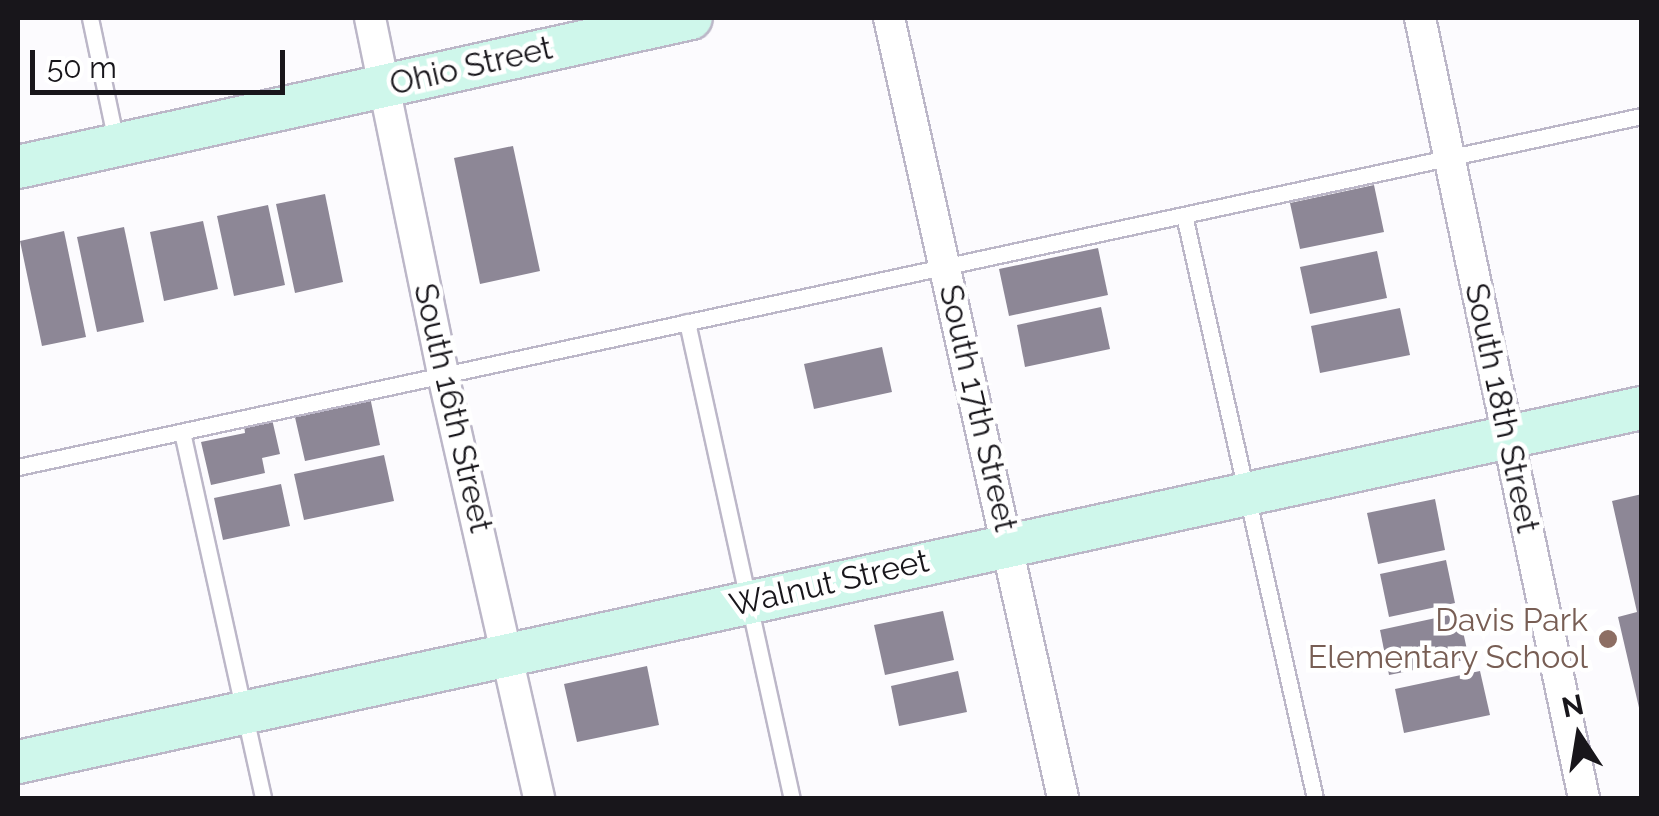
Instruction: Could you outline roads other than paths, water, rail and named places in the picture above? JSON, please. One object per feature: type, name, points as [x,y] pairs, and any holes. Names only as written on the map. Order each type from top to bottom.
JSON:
[{"type":"street","name":"South 16th Street","points":[[370,18],[443,375],[510,656],[539,798]]},
{"type":"street","name":"Ohio Street","points":[[18,167],[691,18]]},
{"type":"street","name":"South 17th Street","points":[[889,18],[1063,798]]},
{"type":"street","name":"South 18th Street","points":[[1420,18],[1584,798]]},
{"type":"street","name":"Walnut Street","points":[[18,762],[1008,543],[1642,408]]},
{"type":"lane","points":[[90,18],[117,145]]},
{"type":"lane","points":[[18,467],[1642,116]]},
{"type":"lane","points":[[1184,215],[1315,798]]},
{"type":"lane","points":[[686,322],[792,798]]},
{"type":"lane","points":[[182,432],[263,798]]},
{"type":"place","name":"Davis Park Elementary School","points":[[1608,639]]}]
